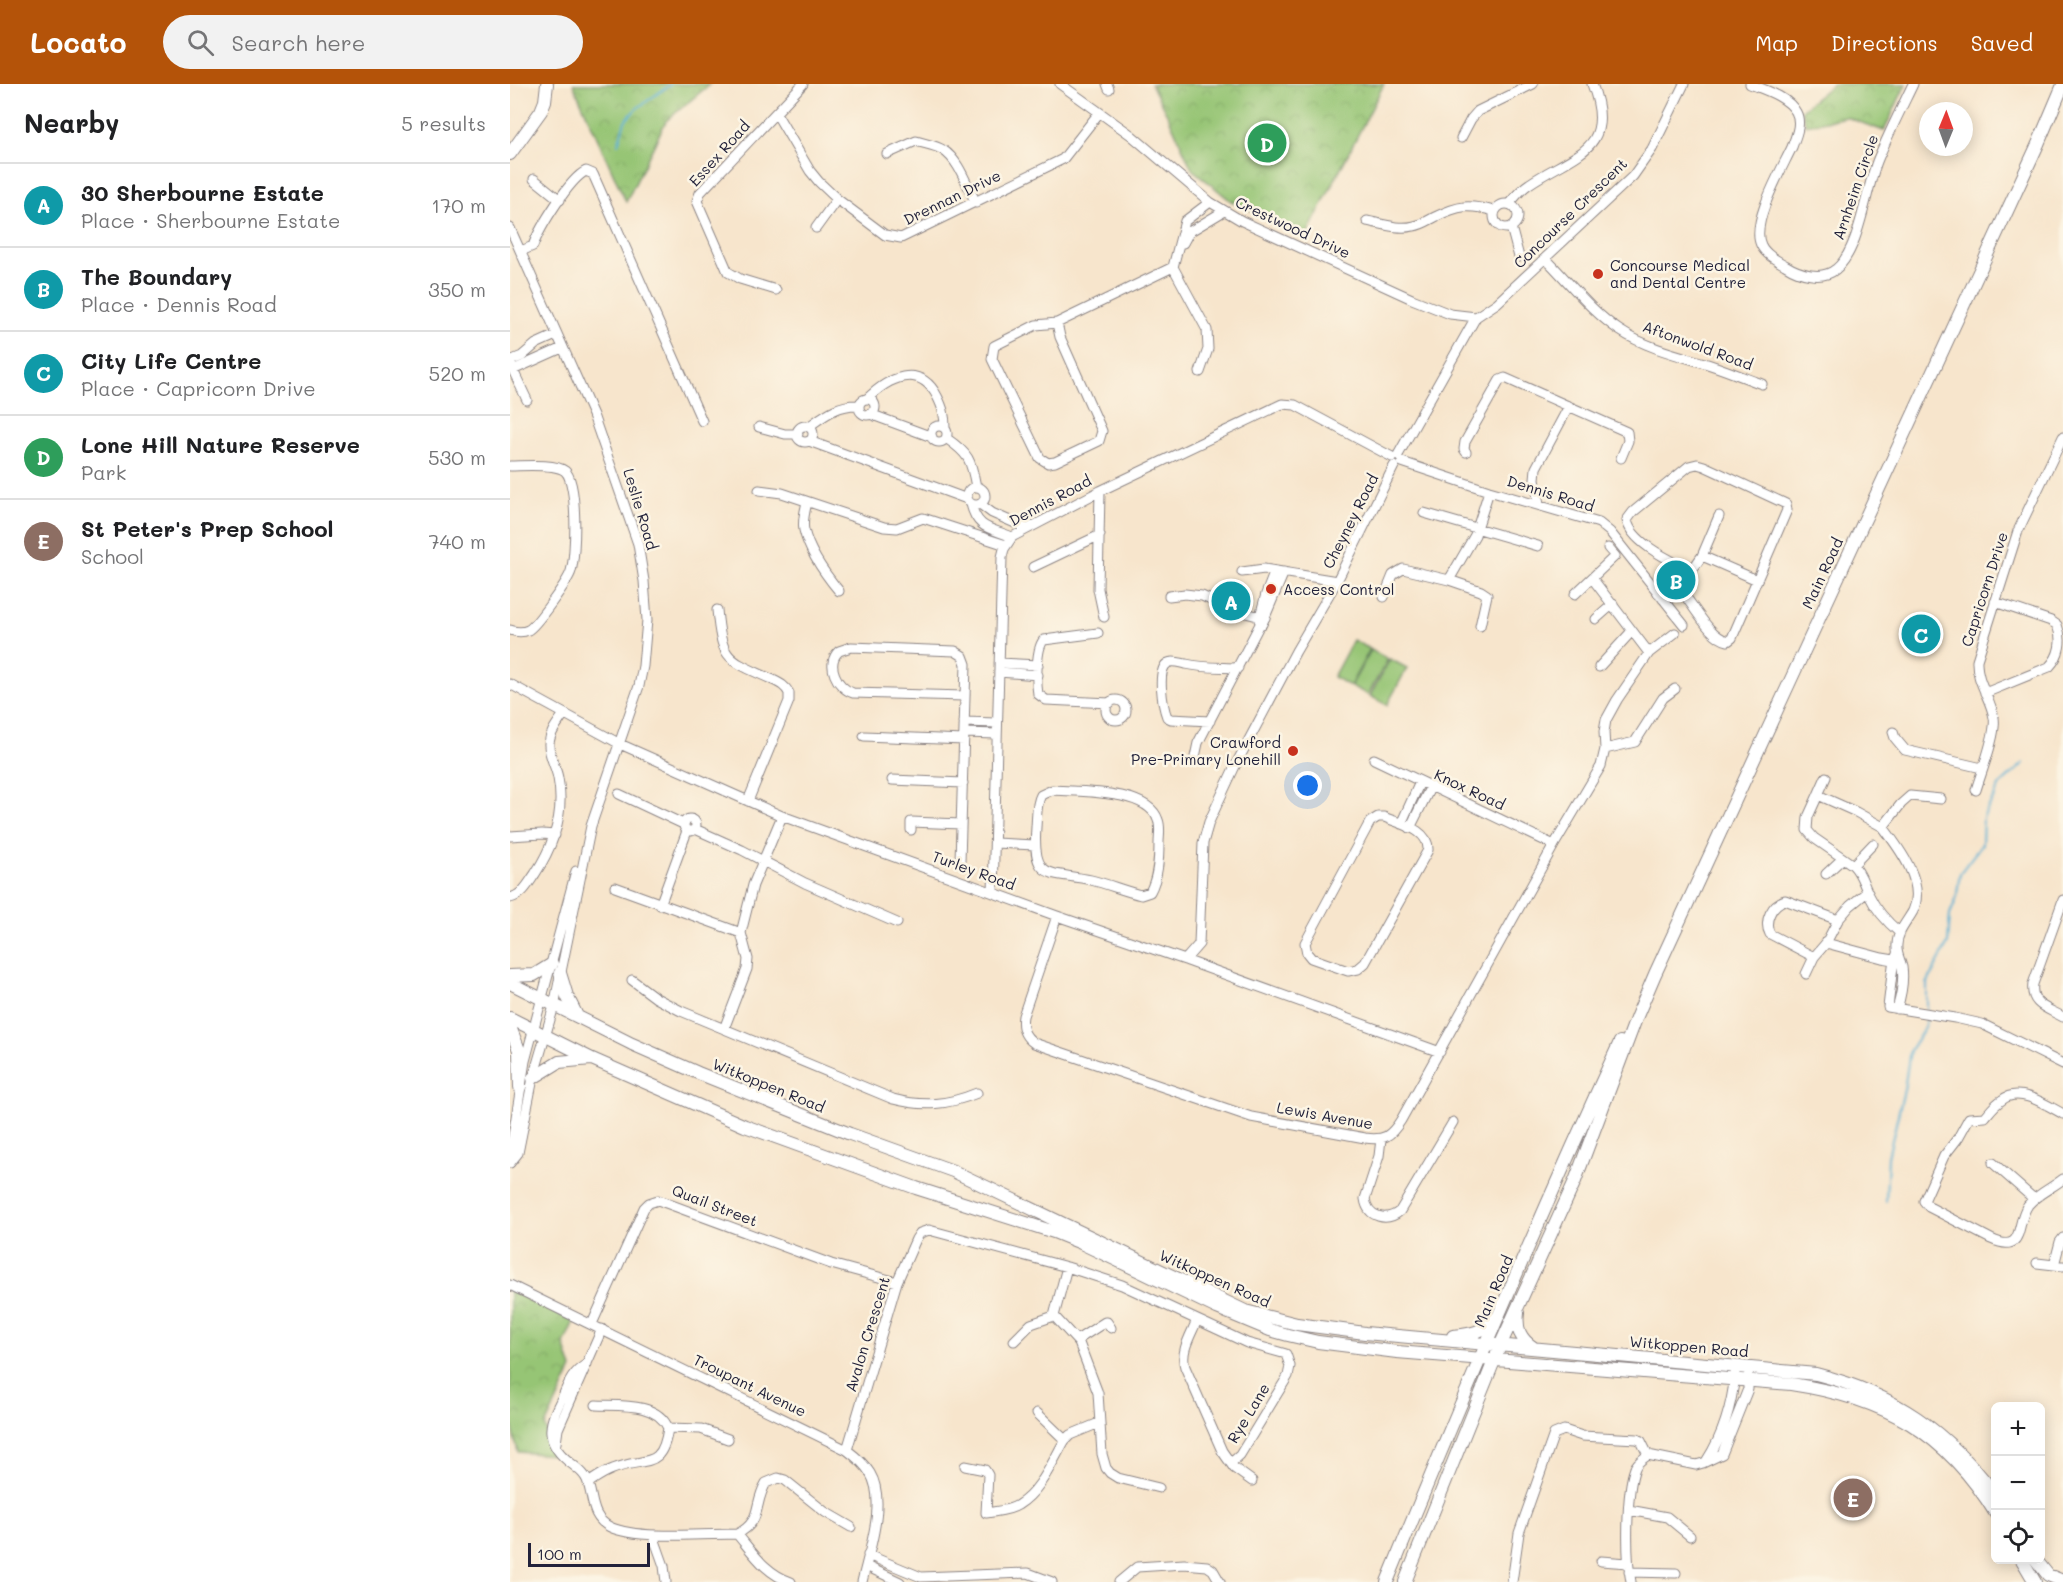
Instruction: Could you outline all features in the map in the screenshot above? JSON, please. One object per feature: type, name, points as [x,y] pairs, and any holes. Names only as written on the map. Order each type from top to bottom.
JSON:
[{"type":"main road","points":[[510,154],[540,111],[545,101],[546,85]]},
{"type":"main road","name":"Main Road","points":[[1405,1582],[1500,1346],[1575,1180],[1637,1016],[1883,476],[2038,144],[2063,85]]},
{"type":"main road","name":"Main Road","points":[[2038,144],[2063,105]]},
{"type":"main road","points":[[510,976],[534,975],[556,968],[577,1016]]},
{"type":"main road","name":"Witkoppen Road","points":[[510,983],[632,1044],[698,1073],[850,1134],[953,1171],[1245,1311],[1297,1324],[1425,1339],[1807,1372],[1831,1384],[1879,1396],[1920,1419],[1951,1443],[1991,1490]]},
{"type":"main road","name":"Main Road","points":[[1387,1582],[1497,1317],[1560,1173],[1622,1037],[1637,1016]]},
{"type":"main road","name":"Witkoppen Road","points":[[510,1018],[592,1059],[734,1122],[916,1188],[1054,1232],[1217,1308],[1270,1330],[1318,1342],[1347,1346],[1495,1361],[1831,1384]]},
{"type":"main road","points":[[510,1027],[519,1050],[520,1087]]},
{"type":"main road","points":[[533,1078],[559,1062],[592,1059]]},
{"type":"main road","points":[[1519,1306],[1517,1321],[1519,1332],[1524,1341],[1536,1349]]},
{"type":"main road","points":[[1425,1339],[1477,1333],[1486,1329],[1497,1317]]},
{"type":"main road","name":"Witkoppen Road","points":[[1852,1390],[1926,1434],[1949,1453],[1969,1475],[1992,1510]]},
{"type":"main road","points":[[2024,1564],[2034,1582]]},
{"type":"main road","points":[[2038,1564],[2048,1582]]},
{"type":"main road","points":[[2039,1564],[2048,1575],[2063,1581]]},
{"type":"street","name":"Essex Road","points":[[776,290],[740,279],[728,272],[697,201],[700,193],[803,84]]},
{"type":"street","name":"Crestwood Drive","points":[[1060,84],[1140,143],[1210,202],[1224,211],[1412,299],[1450,314],[1476,317]]},
{"type":"street","points":[[1461,138],[1478,111],[1533,84]]},
{"type":"street","points":[[1509,204],[1516,209],[1518,217],[1515,225],[1503,228],[1494,220],[1494,211],[1500,205],[1509,204],[1529,184],[1580,156],[1590,145],[1600,120],[1599,106],[1592,84]]},
{"type":"street","name":"Concourse Crescent","points":[[1476,317],[1497,303],[1633,176],[1652,149],[1684,84]]},
{"type":"street","name":"Arnheim Circle","points":[[1750,84],[1786,101],[1796,111],[1799,118],[1795,140],[1760,219],[1758,235],[1761,246],[1770,256],[1786,267],[1815,275],[1824,275],[1836,270],[1847,254],[1859,225],[1878,159],[1913,84]]},
{"type":"street","name":"Drennan Drive","points":[[776,113],[814,177],[837,199],[885,235],[901,238],[1063,159],[1099,113]]},
{"type":"street","points":[[887,154],[916,141],[939,148],[950,155],[975,203]]},
{"type":"street","points":[[520,251],[533,246],[545,221],[582,172],[593,174],[702,421]]},
{"type":"street","points":[[534,179],[560,200]]},
{"type":"street","points":[[816,228],[837,199]]},
{"type":"street","points":[[1200,372],[1208,349],[1207,330],[1173,267],[1185,221],[1210,202]]},
{"type":"street","points":[[1367,221],[1411,227],[1462,206],[1494,211]]},
{"type":"street","points":[[1176,256],[1189,231],[1224,211]]},
{"type":"street","points":[[1511,227],[1519,257]]},
{"type":"street","name":"Leslie Road","points":[[510,228],[593,415],[630,516],[638,544],[644,581],[646,620],[643,666],[633,708],[574,879],[556,968],[554,1006],[533,1078],[518,1153],[510,1163]]},
{"type":"street","name":"Aftonwold Road","points":[[1545,258],[1596,311],[1628,336],[1668,353],[1708,364],[1762,384]]},
{"type":"street","points":[[1057,323],[1063,345],[1102,431],[1098,441],[1055,462],[1048,463],[1040,458],[992,354],[994,346],[1036,325],[1057,323],[1173,267]]},
{"type":"street","name":"Cheyney Road","points":[[1185,960],[1199,944],[1203,843],[1209,822],[1235,766],[1336,581],[1397,460],[1476,317]]},
{"type":"street","points":[[511,365],[536,344],[556,335]]},
{"type":"street","points":[[511,365],[562,348]]},
{"type":"street","points":[[511,365],[527,400]]},
{"type":"street","points":[[798,434],[801,428],[808,427],[832,410],[872,401],[874,406],[870,414],[932,437],[938,442],[942,441],[945,433],[945,412],[932,386],[921,378],[910,375],[901,377],[877,389],[863,402]]},
{"type":"street","points":[[1466,452],[1465,442],[1503,378],[1627,432],[1628,441],[1621,458]]},
{"type":"street","name":"Dennis Road","points":[[993,893],[1002,557],[1009,541],[1026,528],[1100,490],[1282,404],[1295,405],[1397,460],[1489,491],[1591,520],[1604,527],[1684,625]]},
{"type":"street","points":[[1539,505],[1535,479],[1536,468],[1569,406]]},
{"type":"street","points":[[759,427],[785,434],[798,434]]},
{"type":"street","points":[[808,427],[813,433],[809,441]]},
{"type":"street","points":[[945,433],[963,449],[969,460],[976,487]]},
{"type":"street","points":[[798,434],[801,440],[973,502],[1026,528]]},
{"type":"street","name":"Capricorn Drive","points":[[1976,790],[1995,727],[1994,718],[1977,672],[1977,660],[2018,531],[2063,437]]},
{"type":"street","points":[[1681,580],[1632,530],[1627,520],[1633,512],[1686,468],[1698,464],[1786,504],[1787,510],[1732,638],[1728,641],[1717,635],[1688,600]]},
{"type":"street","points":[[510,466],[555,467],[566,472],[571,481],[576,531],[573,565],[567,581],[533,627],[521,632],[510,630]]},
{"type":"street","points":[[973,502],[984,500],[985,494],[982,489],[976,487],[968,491],[973,502],[974,516],[978,522],[1009,541]]},
{"type":"street","points":[[759,490],[782,493],[884,527],[897,528],[924,518],[1009,541]]},
{"type":"street","points":[[1100,490],[1098,589],[1104,617]]},
{"type":"street","points":[[1449,580],[1478,528],[1489,491]]},
{"type":"street","points":[[807,502],[803,518],[804,530],[816,557],[839,591]]},
{"type":"street","points":[[1424,513],[1538,546]]},
{"type":"street","points":[[991,529],[998,516]]},
{"type":"street","points":[[1661,596],[1681,580],[1702,556],[1719,516]]},
{"type":"street","points":[[1033,567],[1100,535]]},
{"type":"street","points":[[1575,594],[1615,556],[1608,548]]},
{"type":"street","points":[[1702,556],[1757,580]]},
{"type":"street","points":[[1242,572],[1257,569],[1336,581]]},
{"type":"street","points":[[1384,597],[1393,575],[1399,570],[1408,569],[1449,580],[1487,595],[1480,626]]},
{"type":"street","points":[[1195,757],[1198,743],[1262,620],[1279,572]]},
{"type":"street","points":[[1592,578],[1649,653],[1676,633]]},
{"type":"street","points":[[1169,596],[1185,594],[1202,596],[1262,620]]},
{"type":"street","points":[[1985,693],[2049,667],[2055,662],[2062,639],[2057,625],[2051,621],[1995,602]]},
{"type":"street","points":[[1596,620],[1613,604]]},
{"type":"street","points":[[717,610],[722,642],[730,659],[782,684],[789,693],[789,701],[748,801]]},
{"type":"street","points":[[1599,667],[1632,631]]},
{"type":"street","points":[[1098,633],[1044,640],[1039,646],[1038,694],[1046,700],[1110,703]]},
{"type":"street","points":[[960,861],[966,664],[959,652],[851,647],[839,651],[833,659],[832,664],[840,684],[853,693],[965,696]]},
{"type":"street","name":"Lewis Avenue","points":[[1057,916],[1021,1025],[1028,1038],[1034,1043],[1251,1118],[1382,1140],[1398,1125],[1554,845],[1601,766],[1605,749],[1604,732],[1610,712],[1649,653]]},
{"type":"street","points":[[1210,721],[1167,717],[1161,680],[1164,667],[1169,662],[1175,662],[1196,666],[1238,668]]},
{"type":"street","points":[[999,668],[1038,670]]},
{"type":"street","name":"Turley Road","points":[[510,684],[620,744],[782,816],[1440,1052]]},
{"type":"street","points":[[1605,749],[1635,742],[1663,698],[1674,689]]},
{"type":"street","points":[[510,898],[518,896],[544,861],[560,819],[559,787],[550,754],[549,740],[564,714]]},
{"type":"street","points":[[964,722],[998,723]]},
{"type":"street","points":[[1893,732],[1905,750],[1982,768]]},
{"type":"street","points":[[864,736],[997,734]]},
{"type":"street","name":"Knox Road","points":[[1374,759],[1554,845]]},
{"type":"street","points":[[1826,777],[1808,817],[1807,830],[1809,834],[1853,865],[1882,915],[1900,933]]},
{"type":"street","points":[[892,780],[963,783]]},
{"type":"street","points":[[1401,824],[1420,782]]},
{"type":"street","points":[[1410,828],[1431,786]]},
{"type":"street","points":[[1047,791],[1122,795],[1149,809],[1158,818],[1158,865],[1154,885],[1150,892],[1141,895],[1088,880],[1057,876],[1048,872],[1037,862],[1035,841],[1039,800],[1047,791]]},
{"type":"street","points":[[619,794],[689,828],[742,850],[805,883],[897,923]]},
{"type":"street","points":[[1818,795],[1882,827],[1903,856],[1916,890],[1915,904],[1897,940],[1893,1008],[1982,1024],[2063,1064]]},
{"type":"street","points":[[1882,827],[1910,796],[1941,799]]},
{"type":"street","points":[[724,1029],[745,978],[748,964],[741,933],[749,898],[782,816]]},
{"type":"street","points":[[1381,817],[1401,824],[1425,836],[1428,843],[1427,854],[1365,963],[1358,969],[1348,970],[1311,958],[1305,950],[1305,940],[1370,822],[1381,817]]},
{"type":"street","points":[[911,830],[911,822],[961,824]]},
{"type":"street","points":[[660,905],[689,828]]},
{"type":"street","points":[[510,836],[555,835]]},
{"type":"street","points":[[995,839],[1035,841]]},
{"type":"street","points":[[1853,865],[1873,844]]},
{"type":"street","points":[[1826,874],[1842,859]]},
{"type":"street","points":[[615,887],[741,933]]},
{"type":"street","points":[[1806,974],[1838,920],[1867,892]]},
{"type":"street","points":[[1814,957],[1770,934],[1767,928],[1768,921],[1774,908],[1785,900],[1838,920]]},
{"type":"street","points":[[2063,900],[2031,993],[2037,1002],[2063,1017]]},
{"type":"street","points":[[1826,943],[1897,958]]},
{"type":"street","name":"Leslie Road","points":[[510,1155],[520,1087],[533,1029],[541,1000],[556,968]]},
{"type":"street","points":[[632,980],[662,1002],[893,1100],[910,1104],[941,1104],[977,1093]]},
{"type":"street","points":[[2063,1114],[2038,1100],[2009,1096],[2002,1099],[1985,1117],[1969,1118],[1958,1138],[1944,1156],[1924,1201],[1929,1207],[2005,1244],[2017,1238],[2025,1210],[2034,1199],[2063,1179]]},
{"type":"street","points":[[1382,1140],[1365,1199],[1371,1212],[1388,1217],[1400,1211],[1453,1122]]},
{"type":"street","points":[[1993,1163],[2034,1199]]},
{"type":"street","name":"Quail Street","points":[[592,1324],[644,1208],[649,1203],[658,1200],[831,1264],[897,1282]]},
{"type":"street","name":"Rye Lane","points":[[924,1231],[934,1231],[1067,1267],[1122,1285],[1247,1343],[1286,1354],[1290,1361],[1288,1376],[1240,1455],[1232,1463],[1222,1451],[1183,1363],[1184,1351],[1197,1320]]},
{"type":"street","name":"Avalon Crescent","points":[[847,1450],[897,1282],[915,1239],[924,1231]]},
{"type":"street","points":[[2037,1263],[2059,1266],[2060,1242],[2063,1238]]},
{"type":"street","points":[[1054,1316],[1067,1267]]},
{"type":"street","name":"Troupant Avenue","points":[[510,1284],[847,1450],[858,1458],[870,1473],[876,1493],[877,1509],[862,1582]]},
{"type":"street","points":[[1054,1316],[1077,1340],[1098,1393],[1102,1454],[1106,1468],[1118,1478],[1159,1488]]},
{"type":"street","points":[[1014,1341],[1031,1324],[1054,1316]]},
{"type":"street","points":[[1077,1340],[1106,1322],[1111,1328]]},
{"type":"street","points":[[602,1329],[587,1364],[575,1371],[571,1378],[553,1416],[550,1431],[558,1451],[585,1477],[593,1507],[603,1523],[618,1530],[653,1535],[737,1534],[748,1529],[754,1521],[766,1483],[778,1478],[785,1480],[825,1512],[851,1527]]},
{"type":"street","points":[[1648,1455],[1696,1464],[1722,1454],[1736,1366]]},
{"type":"street","points":[[1726,1433],[1748,1389],[1749,1367]]},
{"type":"street","points":[[588,1483],[615,1468],[654,1459],[664,1448],[668,1428],[662,1418],[640,1407],[596,1405]]},
{"type":"street","points":[[1037,1413],[1065,1440]]},
{"type":"street","points":[[965,1466],[985,1470],[988,1475],[986,1512],[1006,1510],[1017,1506],[1039,1485],[1070,1435],[1099,1423]]},
{"type":"street","points":[[668,1428],[701,1429],[728,1438]]},
{"type":"street","points":[[1512,1582],[1519,1533],[1554,1434],[1564,1430],[1582,1436],[1637,1439],[1641,1441],[1648,1455]]},
{"type":"street","points":[[1632,1582],[1629,1567],[1629,1510],[1634,1470],[1638,1463],[1648,1455]]},
{"type":"street","points":[[1232,1463],[1238,1471],[1252,1481]]},
{"type":"street","points":[[1629,1510],[1667,1517],[1690,1536]]},
{"type":"street","points":[[737,1534],[766,1569],[791,1582]]},
{"type":"street","points":[[653,1535],[664,1566],[666,1582]]},
{"type":"street","points":[[868,1555],[920,1580],[1011,1572],[1032,1573],[1052,1582]]},
{"type":"street","points":[[1601,1561],[1676,1573]]},
{"type":"street","points":[[1119,1582],[1137,1567],[1184,1564],[1208,1566],[1220,1582]]},
{"type":"street","points":[[866,1566],[900,1582]]},
{"type":"street","points":[[1007,1582],[1011,1572]]},
{"type":"green space","points":[[573,84],[710,84],[666,121],[626,202]]},
{"type":"green space","points":[[1151,84],[1384,84],[1306,236],[1231,201],[1192,169]]},
{"type":"green space","points":[[1833,84],[1906,84],[1884,131],[1846,117],[1806,125],[1801,110]]},
{"type":"green space","points":[[1353,640],[1370,649],[1350,686],[1333,677]]},
{"type":"green space","points":[[1371,650],[1388,659],[1368,695],[1351,686]]},
{"type":"green space","points":[[1390,659],[1407,668],[1387,705],[1370,696]]},
{"type":"green space","points":[[510,1290],[574,1321],[564,1344],[572,1369],[545,1426],[553,1455],[518,1452],[510,1417]]},
{"type":"waterway","points":[[618,144],[625,121],[636,109],[671,84]]},
{"type":"waterway","points":[[1927,1010],[1927,984],[1948,943],[1950,914],[1956,900],[1960,873],[1982,844],[1983,818],[2000,785],[2024,763]]},
{"type":"waterway","points":[[1886,1201],[1888,1157],[1904,1090],[1910,1050],[1925,1027],[1926,1016]]},
{"type":"place","name":"Lone Hill Nature Reserve","points":[[1267,143]]},
{"type":"place","name":"Concourse Medical and Dental Centre","points":[[1598,274]]},
{"type":"place","name":"The Boundary","points":[[1676,580]]},
{"type":"place","name":"Access Control","points":[[1271,589]]},
{"type":"place","name":"30 Sherbourne Estate","points":[[1231,601]]},
{"type":"place","name":"City Life Centre","points":[[1921,634]]},
{"type":"place","name":"Crawford Pre-Primary Lonehill","points":[[1293,751]]},
{"type":"place","name":"St Peter's Prep School","points":[[1853,1498]]}]
